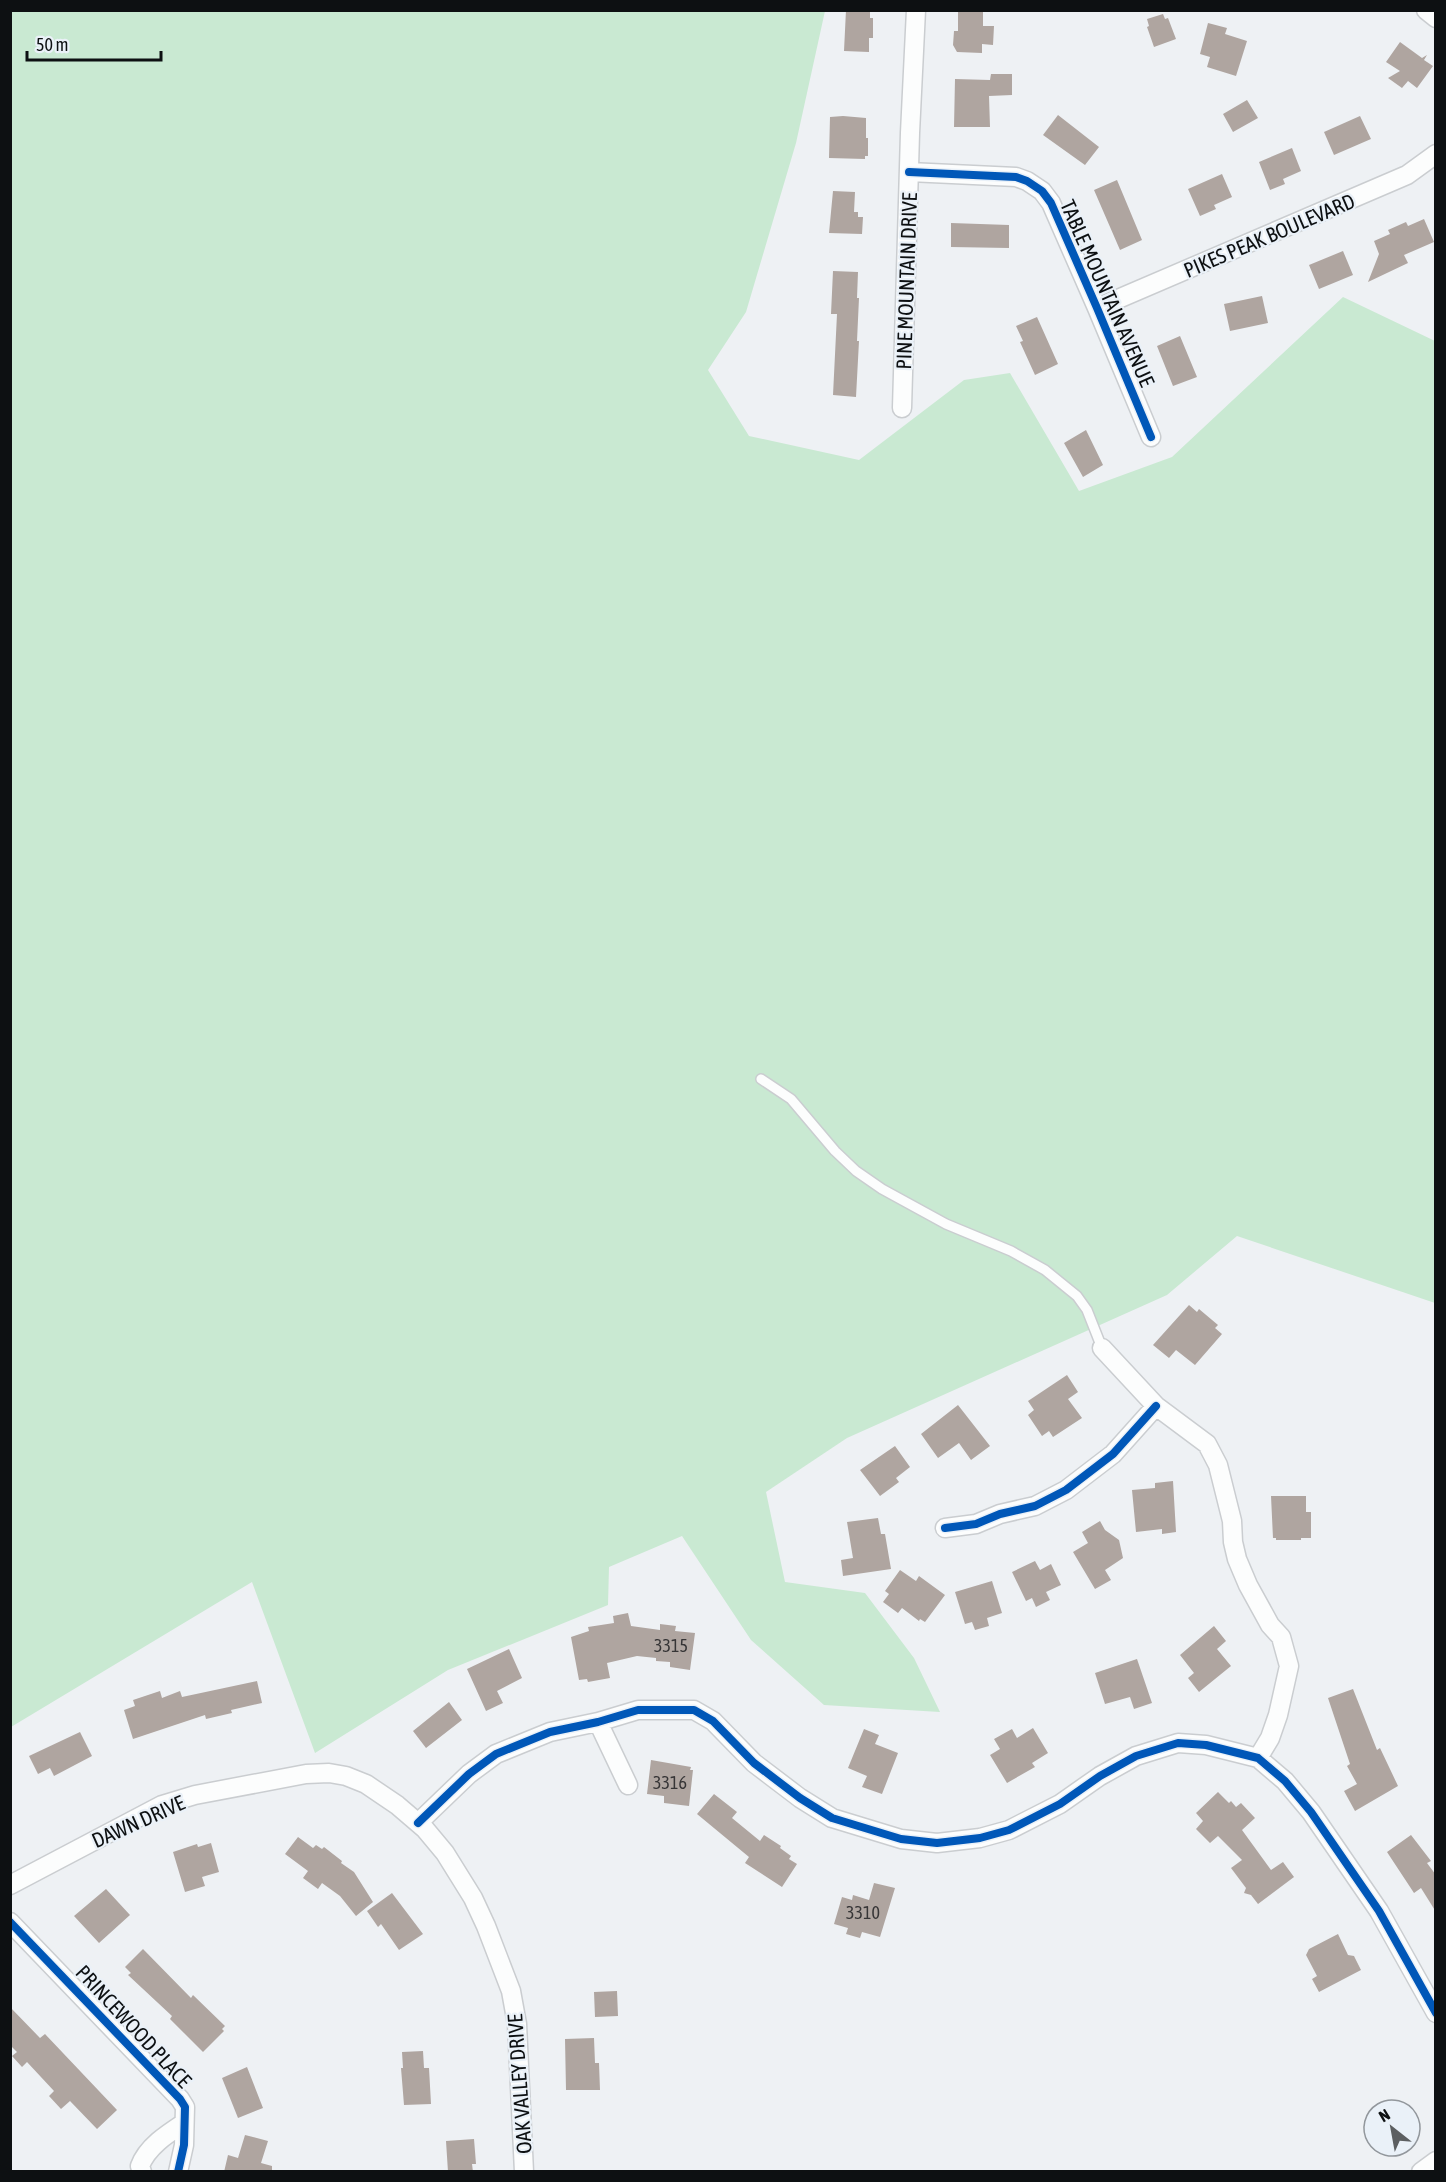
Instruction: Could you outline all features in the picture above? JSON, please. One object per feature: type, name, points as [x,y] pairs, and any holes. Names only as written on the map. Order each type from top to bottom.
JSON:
[{"type":"street","name":"PINE MOUNTAIN DRIVE","points":[[902,408],[916,10]]},
{"type":"street","points":[[1426,10],[1436,18]]},
{"type":"street","name":"PIKES PEAK BOULEVARD","points":[[1097,308],[1407,175],[1436,154]]},
{"type":"street","name":"TABLE MOUNTAIN AVENUE","points":[[909,172],[1016,177],[1042,191],[1051,203],[1151,437]]},
{"type":"street","points":[[1102,1348],[1156,1406],[1207,1444],[1218,1465],[1232,1521],[1237,1559],[1270,1625],[1281,1637],[1289,1666],[1278,1715],[1270,1738],[1258,1758]]},
{"type":"street","points":[[945,1528],[976,1524],[1000,1514],[1035,1506],[1066,1490],[1113,1454],[1156,1406]]},
{"type":"street","points":[[418,1823],[469,1774],[496,1754],[550,1732],[598,1722],[638,1710],[693,1710],[713,1721],[754,1763],[831,1818],[902,1839],[936,1843],[980,1838],[1009,1830],[1060,1804],[1100,1776],[1136,1756],[1178,1743],[1206,1745],[1258,1758],[1285,1781],[1311,1812],[1379,1911],[1436,2013]]},
{"type":"street","points":[[598,1722],[628,1785]]},
{"type":"street","name":"OAK VALLEY DRIVE","points":[[273,1779],[329,1773],[346,1776],[366,1784],[381,1793],[418,1823],[445,1853],[473,1898],[511,1991],[519,2041],[524,2172]]},
{"type":"street","name":"DAWN DRIVE","points":[[10,1885],[162,1805],[273,1779]]},
{"type":"street","name":"PRINCEWOOD PLACE","points":[[10,1922],[180,2099],[184,2108],[184,2145],[178,2172]]},
{"type":"street","name":"PRINCEWOOD PLACE","points":[[142,2172],[140,2166],[144,2157],[163,2137],[184,2123]]},
{"type":"street","points":[[1421,2172],[1436,2161]]},
{"type":"lane","points":[[761,1079],[791,1099],[835,1151],[856,1171],[882,1189],[946,1224],[1011,1251],[1046,1270],[1077,1296],[1087,1311],[1102,1348]]},
{"type":"green space","points":[[11,11],[825,11],[796,143],[746,312],[708,370],[749,436],[859,460],[964,380],[1010,373],[1079,491],[1172,457],[1343,297],[1435,341],[1435,1303],[1237,1236],[1167,1295],[847,1438],[766,1492],[785,1582],[865,1593],[914,1658],[940,1712],[824,1705],[751,1640],[682,1536],[609,1567],[608,1605],[448,1670],[315,1753],[252,1582],[11,1727]]},
{"type":"building","points":[[846,10],[870,10],[870,18],[873,18],[873,38],[869,38],[869,52],[844,51]]},
{"type":"building","points":[[958,10],[983,11],[983,26],[994,26],[993,45],[982,44],[982,53],[957,52],[953,45],[954,31],[958,31]]},
{"type":"building","points":[[1163,14],[1165,19],[1168,18],[1176,39],[1154,47],[1147,27],[1149,26],[1147,19]]},
{"type":"building","points":[[1208,23],[1227,28],[1225,34],[1247,41],[1236,76],[1207,67],[1210,57],[1200,54]]},
{"type":"building","points":[[1400,42],[1422,58],[1427,55],[1424,60],[1433,66],[1417,88],[1408,81],[1402,88],[1388,78],[1400,71],[1386,62]]},
{"type":"building","points":[[991,74],[1012,74],[1012,95],[989,96],[990,127],[954,127],[955,79],[990,80]]},
{"type":"building","points":[[1247,100],[1258,118],[1233,132],[1223,114]]},
{"type":"building","points":[[1058,115],[1099,147],[1085,165],[1043,135]]},
{"type":"building","points":[[1360,116],[1371,139],[1334,155],[1324,132]]},
{"type":"building","points":[[830,117],[866,118],[868,156],[865,156],[865,159],[829,158]]},
{"type":"building","points":[[1292,148],[1301,171],[1283,179],[1285,184],[1270,190],[1259,162]]},
{"type":"building","points":[[1222,174],[1232,197],[1214,205],[1216,209],[1200,216],[1188,189]]},
{"type":"building","points":[[1117,180],[1142,240],[1120,250],[1094,190]]},
{"type":"building","points":[[833,191],[855,192],[854,212],[858,212],[858,217],[863,217],[862,234],[829,233]]},
{"type":"building","points":[[1424,219],[1434,242],[1404,255],[1408,263],[1368,282],[1379,254],[1374,241],[1390,234],[1388,230],[1406,222],[1408,226]]},
{"type":"building","points":[[951,223],[1009,225],[1009,248],[951,247]]},
{"type":"building","points":[[1343,251],[1353,275],[1319,289],[1309,265]]},
{"type":"building","points":[[833,271],[858,272],[857,341],[859,341],[856,397],[833,395],[837,314],[831,314]]},
{"type":"building","points":[[1262,296],[1268,323],[1230,331],[1224,304]]},
{"type":"building","points":[[1037,317],[1058,364],[1035,375],[1020,342],[1023,341],[1016,326]]},
{"type":"building","points":[[1180,336],[1197,377],[1173,386],[1157,346]]},
{"type":"building","points":[[1086,430],[1103,465],[1083,477],[1064,443]]},
{"type":"building","points":[[1189,1305],[1197,1312],[1199,1309],[1218,1325],[1215,1328],[1222,1334],[1195,1365],[1176,1350],[1169,1358],[1153,1345]]},
{"type":"building","points":[[1067,1375],[1078,1392],[1068,1399],[1082,1418],[1053,1437],[1049,1431],[1042,1436],[1028,1415],[1034,1410],[1028,1401]]},
{"type":"building","points":[[958,1405],[990,1446],[971,1460],[959,1443],[938,1458],[921,1434]]},
{"type":"building","points":[[895,1446],[910,1467],[896,1478],[899,1482],[880,1496],[860,1470]]},
{"type":"building","points":[[1173,1481],[1176,1532],[1162,1534],[1162,1529],[1136,1532],[1132,1490],[1155,1488],[1155,1483]]},
{"type":"building","points":[[1271,1496],[1306,1496],[1306,1512],[1311,1512],[1311,1538],[1276,1540],[1273,1538]]},
{"type":"building","points":[[878,1518],[881,1534],[885,1534],[891,1569],[843,1576],[841,1560],[853,1558],[847,1522]]},
{"type":"building","points":[[1100,1521],[1105,1530],[1119,1540],[1123,1558],[1105,1570],[1111,1580],[1095,1589],[1073,1552],[1088,1543],[1082,1532]]},
{"type":"building","points":[[1035,1561],[1040,1570],[1051,1564],[1061,1585],[1046,1592],[1050,1600],[1036,1607],[1032,1598],[1026,1601],[1012,1572]]},
{"type":"building","points":[[900,1570],[916,1581],[919,1576],[945,1595],[925,1622],[920,1619],[919,1621],[902,1608],[898,1613],[883,1602],[889,1594],[885,1591]]},
{"type":"building","points":[[992,1581],[1002,1613],[987,1618],[989,1626],[975,1630],[972,1622],[965,1624],[955,1592]]},
{"type":"building","points":[[628,1613],[631,1626],[660,1630],[660,1624],[676,1626],[675,1631],[695,1633],[690,1670],[670,1667],[670,1662],[656,1661],[656,1658],[637,1656],[607,1663],[610,1678],[588,1682],[587,1679],[579,1680],[571,1637],[589,1631],[588,1627],[614,1623],[613,1616]]},
{"type":"building","points":[[1214,1626],[1226,1641],[1217,1649],[1231,1666],[1199,1692],[1188,1678],[1194,1673],[1180,1655]]},
{"type":"building","points":[[509,1649],[522,1678],[497,1691],[503,1703],[486,1711],[467,1669]]},
{"type":"building","points":[[1137,1659],[1152,1703],[1134,1709],[1130,1697],[1105,1704],[1095,1673]]},
{"type":"building","points":[[257,1681],[262,1703],[206,1719],[205,1715],[133,1739],[124,1710],[135,1706],[133,1700],[160,1691],[162,1698],[180,1691],[182,1697]]},
{"type":"building","points":[[1353,1689],[1377,1750],[1380,1748],[1398,1786],[1355,1811],[1344,1791],[1357,1784],[1347,1766],[1350,1764],[1328,1698]]},
{"type":"building","points":[[449,1702],[462,1720],[426,1748],[413,1731]]},
{"type":"building","points":[[1033,1728],[1048,1753],[1032,1763],[1035,1767],[1007,1783],[990,1755],[1000,1749],[994,1739],[1012,1729],[1017,1738]]},
{"type":"building","points":[[864,1729],[879,1735],[875,1744],[898,1753],[882,1794],[862,1787],[867,1776],[848,1768]]},
{"type":"building","points":[[80,1732],[92,1756],[54,1776],[50,1768],[38,1774],[29,1756]]},
{"type":"building","points":[[651,1760],[691,1767],[690,1770],[693,1770],[689,1806],[664,1803],[664,1796],[647,1794]]},
{"type":"building","points":[[1218,1792],[1236,1807],[1241,1803],[1255,1818],[1242,1830],[1271,1870],[1283,1862],[1294,1877],[1258,1904],[1251,1895],[1244,1893],[1246,1888],[1231,1868],[1242,1860],[1218,1836],[1210,1843],[1196,1829],[1203,1821],[1196,1813]]},
{"type":"building","points":[[714,1794],[737,1812],[732,1818],[760,1841],[764,1835],[781,1846],[780,1848],[791,1856],[789,1859],[797,1864],[782,1887],[745,1863],[749,1857],[697,1814]]},
{"type":"building","points":[[1411,1835],[1431,1861],[1427,1863],[1436,1875],[1436,1912],[1421,1888],[1414,1893],[1387,1852]]},
{"type":"building","points":[[298,1837],[313,1848],[316,1845],[322,1849],[324,1847],[342,1861],[341,1863],[354,1872],[373,1902],[356,1916],[340,1896],[322,1883],[318,1889],[303,1878],[308,1871],[285,1854]]},
{"type":"building","points":[[211,1843],[219,1872],[202,1877],[205,1886],[185,1892],[173,1852],[197,1844],[198,1847]]},
{"type":"building","points":[[874,1883],[895,1888],[880,1937],[862,1932],[860,1938],[846,1934],[848,1928],[834,1924],[842,1897],[852,1900],[853,1895],[869,1900]]},
{"type":"building","points":[[106,1889],[130,1915],[99,1943],[74,1916]]},
{"type":"building","points":[[392,1893],[423,1934],[399,1950],[381,1924],[378,1927],[367,1911]]},
{"type":"building","points":[[1338,1934],[1348,1955],[1354,1956],[1361,1970],[1319,1992],[1312,1979],[1317,1976],[1306,1955],[1309,1949]]},
{"type":"building","points":[[143,1949],[191,1998],[193,1995],[225,2026],[222,2029],[224,2031],[203,2052],[170,2019],[172,2016],[128,1975],[131,1973],[125,1967]]},
{"type":"building","points":[[617,1991],[618,2016],[595,2017],[594,1992]]},
{"type":"building","points":[[10,2007],[40,2038],[45,2034],[117,2110],[97,2129],[70,2101],[61,2109],[49,2096],[54,2091],[27,2062],[22,2067],[12,2056],[17,2052],[10,2045]]},
{"type":"building","points":[[594,2038],[595,2063],[599,2063],[600,2090],[566,2090],[565,2039]]},
{"type":"building","points":[[423,2051],[424,2068],[429,2068],[431,2104],[404,2105],[402,2052]]},
{"type":"building","points":[[247,2067],[263,2108],[238,2118],[222,2078]]},
{"type":"building","points":[[245,2135],[268,2141],[261,2163],[272,2166],[272,2172],[224,2172],[228,2155],[238,2158]]},
{"type":"building","points":[[474,2139],[476,2164],[472,2164],[473,2172],[448,2172],[446,2141]]},
{"type":"cycle path","points":[[909,172],[1016,177],[1042,191],[1051,203],[1151,437]]},
{"type":"cycle path","points":[[945,1528],[976,1524],[1000,1514],[1035,1506],[1066,1490],[1113,1454],[1156,1406]]},
{"type":"cycle path","points":[[418,1823],[469,1774],[496,1754],[550,1732],[598,1722],[638,1710],[694,1710],[713,1721],[754,1763],[800,1798],[832,1818],[901,1839],[937,1843],[980,1838],[1009,1830],[1060,1804],[1100,1776],[1136,1756],[1178,1743],[1206,1745],[1258,1758],[1285,1781],[1311,1812],[1379,1911],[1436,2013]]},
{"type":"cycle path","points":[[10,1922],[180,2099],[185,2107],[184,2145],[178,2172]]}]
